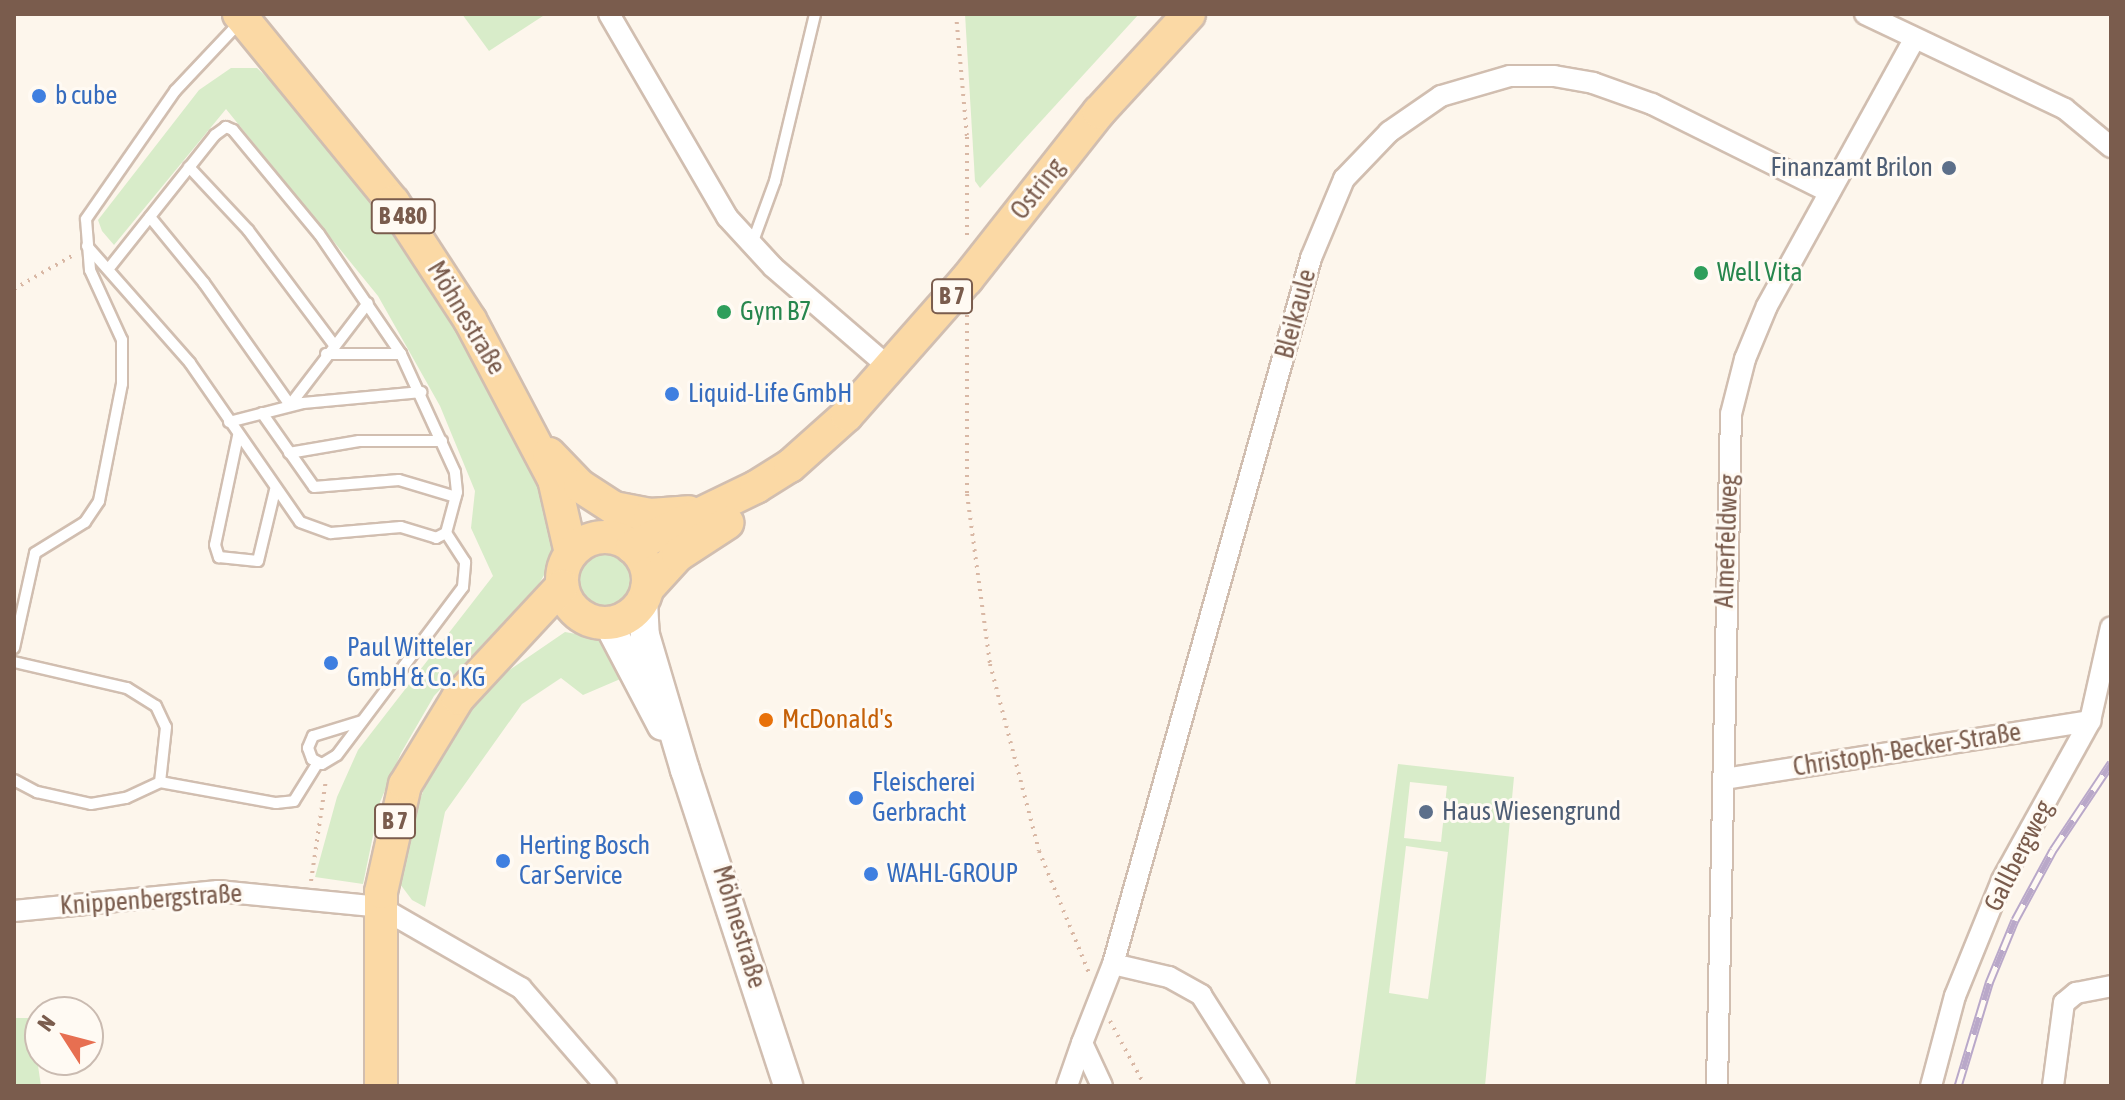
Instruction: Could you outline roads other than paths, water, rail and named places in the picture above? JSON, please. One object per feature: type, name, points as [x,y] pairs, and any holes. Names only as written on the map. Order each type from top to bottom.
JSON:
[{"type":"main road","name":"Ostring","points":[[790,466],[890,368],[967,279],[1099,112],[1189,14]]},
{"type":"main road","name":"Möhnestraße","points":[[244,15],[393,202],[470,320],[536,440]]},
{"type":"main road","name":"B 480","points":[[536,440],[554,479],[571,553]]},
{"type":"main road","points":[[536,440],[580,486],[614,508],[650,515],[716,509]]},
{"type":"main road","name":"B 7","points":[[571,553],[587,541],[619,542],[716,509],[790,466]]},
{"type":"main road","name":"B 7","points":[[608,623],[628,616],[678,555],[760,500],[790,466]]},
{"type":"main road","name":"B 480","points":[[554,479],[619,542]]},
{"type":"main road","points":[[619,542],[647,570],[645,595]]},
{"type":"main road","points":[[571,553],[570,599],[608,623]]},
{"type":"main road","name":"B 7","points":[[381,1086],[380,907],[397,812],[411,772],[458,698],[570,599]]},
{"type":"street","points":[[609,14],[707,190],[751,245],[890,368]]},
{"type":"street","points":[[1865,14],[2056,105],[2111,147]]},
{"type":"street","name":"Almerfeldweg","points":[[1717,1086],[1731,414],[1754,335],[1914,40]]},
{"type":"street","name":"Bleikaule","points":[[1067,1086],[1112,970],[1311,258],[1332,200],[1361,160],[1415,111],[1441,96],[1510,76],[1554,76],[1593,83],[1652,104],[1829,192]]},
{"type":"street","name":"Möhnestraße","points":[[645,595],[645,635],[685,770],[788,1086]]},
{"type":"street","name":"Möhnestraße","points":[[608,623],[685,770]]},
{"type":"street","name":"Gallbergweg","points":[[1931,1086],[1955,996],[2002,880],[2090,721],[2111,627]]},
{"type":"street","name":"Christoph-Becker-Straße","points":[[1724,779],[2090,721]]},
{"type":"street","name":"Knippenbergstraße","points":[[14,911],[218,891],[380,907],[521,988],[606,1086]]},
{"type":"street","points":[[1112,970],[1169,977],[1201,995],[1259,1086]]},
{"type":"street","points":[[2053,1086],[2067,999],[2111,986]]},
{"type":"street","points":[[1082,1043],[1102,1086]]},
{"type":"lane","points":[[751,245],[775,181],[815,14]]},
{"type":"lane","points":[[14,648],[35,553],[85,522],[99,501],[122,384],[117,320],[90,270],[86,219],[111,177],[195,68],[244,15]]},
{"type":"lane","points":[[87,246],[110,267],[190,363],[300,522],[318,531],[401,527],[436,538],[446,533],[456,497],[455,472],[401,354],[368,303],[288,194],[233,130],[220,130],[110,267]]},
{"type":"lane","points":[[189,167],[248,230],[330,350]]},
{"type":"lane","points":[[150,217],[204,283],[290,405]]},
{"type":"lane","points":[[290,405],[368,303]]},
{"type":"lane","points":[[330,350],[401,354]]},
{"type":"lane","points":[[229,422],[290,405],[421,392]]},
{"type":"lane","points":[[262,413],[318,488],[399,480],[456,497]]},
{"type":"lane","points":[[238,436],[215,545],[219,557],[258,561],[275,490]]},
{"type":"lane","points":[[289,453],[359,441],[442,441]]},
{"type":"lane","points":[[14,780],[37,792],[91,804],[126,798],[160,782],[276,803],[294,801],[323,763],[362,721],[463,587],[465,562],[446,533]]},
{"type":"lane","points":[[14,662],[127,688],[156,706],[166,727],[160,782]]},
{"type":"lane","points":[[323,763],[309,754],[313,736],[362,721]]},
{"type":"railway","points":[[1958,1086],[1989,983],[2015,920],[2053,850],[2111,763]]},
{"type":"place","name":"b cube","points":[[39,96]]},
{"type":"place","name":"Finanzamt Brilon","points":[[1949,168]]},
{"type":"place","name":"Well Vita","points":[[1701,273]]},
{"type":"place","name":"Gym B7","points":[[724,312]]},
{"type":"place","name":"Liquid-Life GmbH","points":[[672,394]]},
{"type":"place","name":"Paul Witteler GmbH & Co. KG","points":[[331,663]]},
{"type":"place","name":"McDonald's","points":[[766,720]]},
{"type":"place","name":"Fleischerei Gerbracht","points":[[856,798]]},
{"type":"place","name":"Haus Wiesengrund","points":[[1426,812]]},
{"type":"place","name":"Herting Bosch Car Service","points":[[503,861]]},
{"type":"place","name":"WAHL-GROUP","points":[[871,874]]}]
